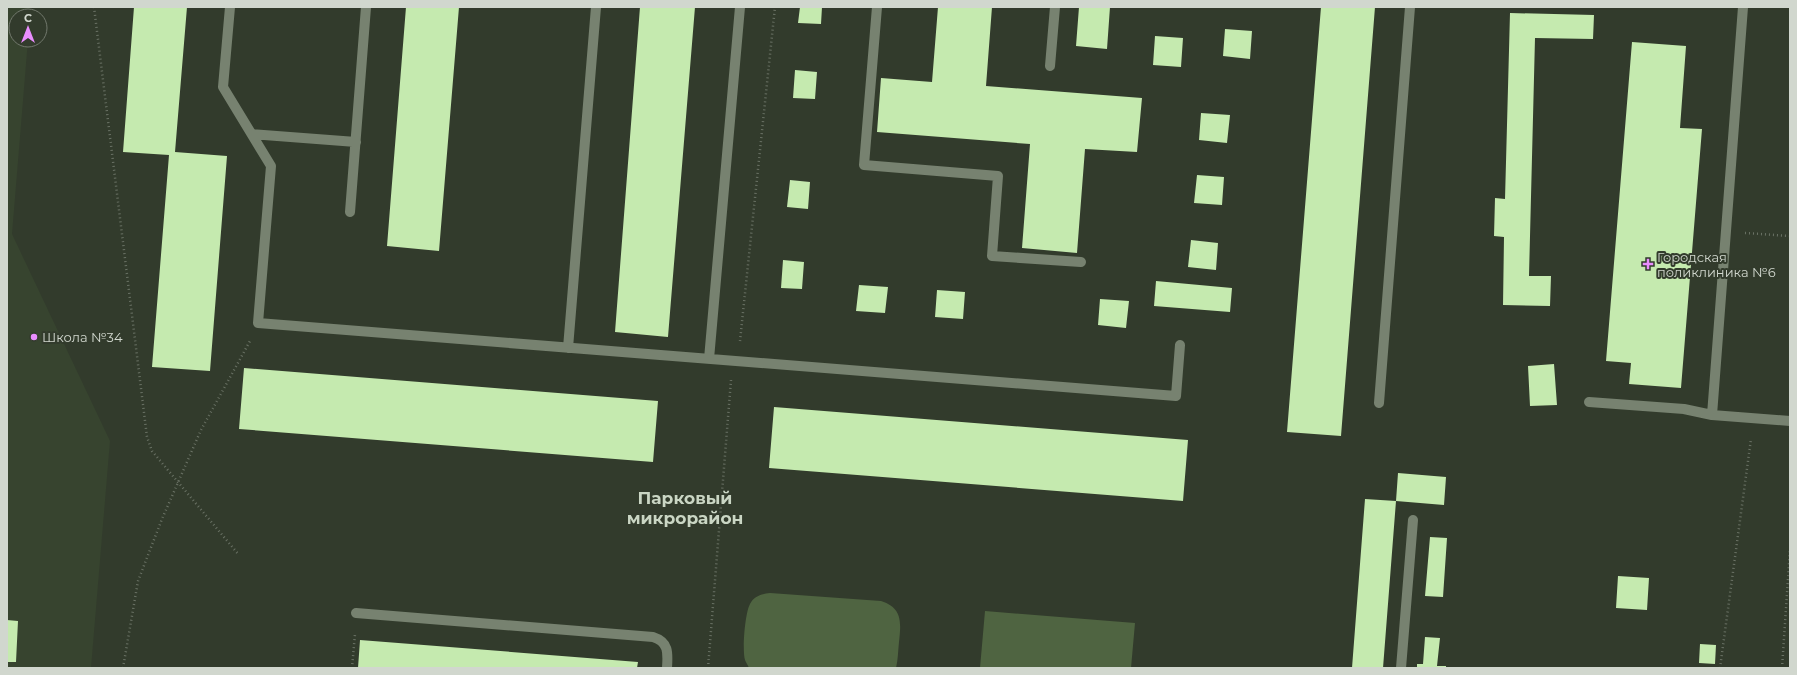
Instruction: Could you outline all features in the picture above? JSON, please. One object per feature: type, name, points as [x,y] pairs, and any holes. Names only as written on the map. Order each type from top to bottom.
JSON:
[{"type":"lane","points":[[230,7],[223,88],[271,166],[258,323],[1176,396],[1180,345]]},
{"type":"lane","points":[[350,212],[366,7]]},
{"type":"lane","points":[[568,348],[596,7]]},
{"type":"lane","points":[[709,359],[740,7]]},
{"type":"lane","points":[[876,7],[864,165],[998,176],[992,256],[1081,262]]},
{"type":"lane","points":[[1050,66],[1055,7]]},
{"type":"lane","points":[[1379,403],[1410,7]]},
{"type":"lane","points":[[1712,416],[1743,7]]},
{"type":"lane","points":[[252,134],[356,142]]},
{"type":"lane","points":[[1589,402],[1684,409],[1712,416],[1790,421]]},
{"type":"lane","points":[[1401,668],[1413,520]]},
{"type":"lane","points":[[356,613],[659,638],[667,648],[667,668]]},
{"type":"path","points":[[94,7],[148,438],[152,451],[239,555]]},
{"type":"path","points":[[708,668],[732,361],[740,342],[775,7]]},
{"type":"path","points":[[1726,232],[1790,236]]},
{"type":"path","points":[[123,668],[138,581],[162,519],[201,430],[235,370],[258,323]]},
{"type":"path","points":[[1720,668],[1754,418]]},
{"type":"path","points":[[1782,668],[1790,549]]},
{"type":"path","points":[[352,668],[356,613]]},
{"type":"shaded area","name":"Школа №34","points":[[7,7],[30,7],[8,8],[8,48],[27,48],[12,234],[110,441],[91,668],[7,668]]},
{"type":"shaded area","points":[[770,593],[881,601],[888,604],[897,612],[900,623],[896,668],[749,668],[744,655],[745,623],[748,609],[756,597]]},
{"type":"shaded area","points":[[985,611],[1135,623],[1131,668],[980,668]]},
{"type":"building","points":[[134,7],[187,7],[175,152],[227,156],[210,371],[152,367],[169,155],[123,152]]},
{"type":"building","points":[[406,7],[459,7],[439,251],[387,246]]},
{"type":"building","points":[[640,7],[695,7],[668,337],[615,332]]},
{"type":"building","points":[[800,7],[822,7],[821,24],[798,23]]},
{"type":"building","points":[[938,7],[992,7],[986,86],[1142,98],[1137,152],[1085,149],[1077,253],[1022,248],[1030,144],[877,132],[881,78],[932,82]]},
{"type":"building","points":[[1079,7],[1110,7],[1107,49],[1076,46]]},
{"type":"building","points":[[1321,7],[1375,7],[1341,436],[1287,432]]},
{"type":"building","points":[[1510,13],[1594,15],[1593,39],[1535,38],[1529,276],[1551,276],[1550,306],[1503,305],[1504,237],[1494,236],[1495,198],[1505,199]]},
{"type":"building","points":[[1225,29],[1252,31],[1250,59],[1223,56]]},
{"type":"building","points":[[1155,36],[1183,38],[1181,67],[1153,65]]},
{"type":"building","points":[[1632,42],[1686,46],[1680,128],[1702,129],[1681,388],[1629,384],[1631,363],[1606,361]]},
{"type":"building","points":[[795,70],[817,72],[815,99],[793,98]]},
{"type":"building","points":[[1201,113],[1230,115],[1227,143],[1199,140]]},
{"type":"building","points":[[1197,175],[1224,177],[1222,205],[1194,203]]},
{"type":"building","points":[[790,180],[810,182],[808,209],[787,207]]},
{"type":"building","points":[[1191,240],[1218,243],[1216,270],[1188,267]]},
{"type":"building","points":[[783,260],[804,262],[802,289],[781,288]]},
{"type":"building","points":[[1156,281],[1232,288],[1230,312],[1154,306]]},
{"type":"building","points":[[859,285],[888,287],[885,313],[856,311]]},
{"type":"building","points":[[937,290],[965,292],[963,319],[935,317]]},
{"type":"building","points":[[1100,299],[1129,301],[1126,328],[1098,325]]},
{"type":"building","points":[[1554,364],[1557,405],[1530,406],[1528,366]]},
{"type":"building","points":[[244,368],[658,401],[653,462],[239,429]]},
{"type":"building","points":[[774,407],[1188,440],[1183,501],[769,468]]},
{"type":"building","points":[[1398,473],[1446,477],[1444,505],[1396,501]]},
{"type":"building","points":[[1365,499],[1396,501],[1383,668],[1352,668]]},
{"type":"building","points":[[1430,537],[1447,538],[1443,597],[1425,596]]},
{"type":"building","points":[[1618,576],[1649,578],[1647,610],[1616,608]]},
{"type":"building","points":[[7,620],[18,621],[16,662],[7,662]]},
{"type":"building","points":[[1425,637],[1440,638],[1437,666],[1446,666],[1446,668],[1417,668],[1417,664],[1423,664]]},
{"type":"building","points":[[360,640],[638,662],[637,668],[358,668]]},
{"type":"building","points":[[1700,644],[1716,645],[1715,664],[1699,663]]},
{"type":"place","name":"Городская поликлиника №6","points":[[1648,264]]},
{"type":"place","name":"Школа №34","points":[[34,337]]},
{"type":"district","name":"Парковый микрорайон","points":[[685,508]]}]
